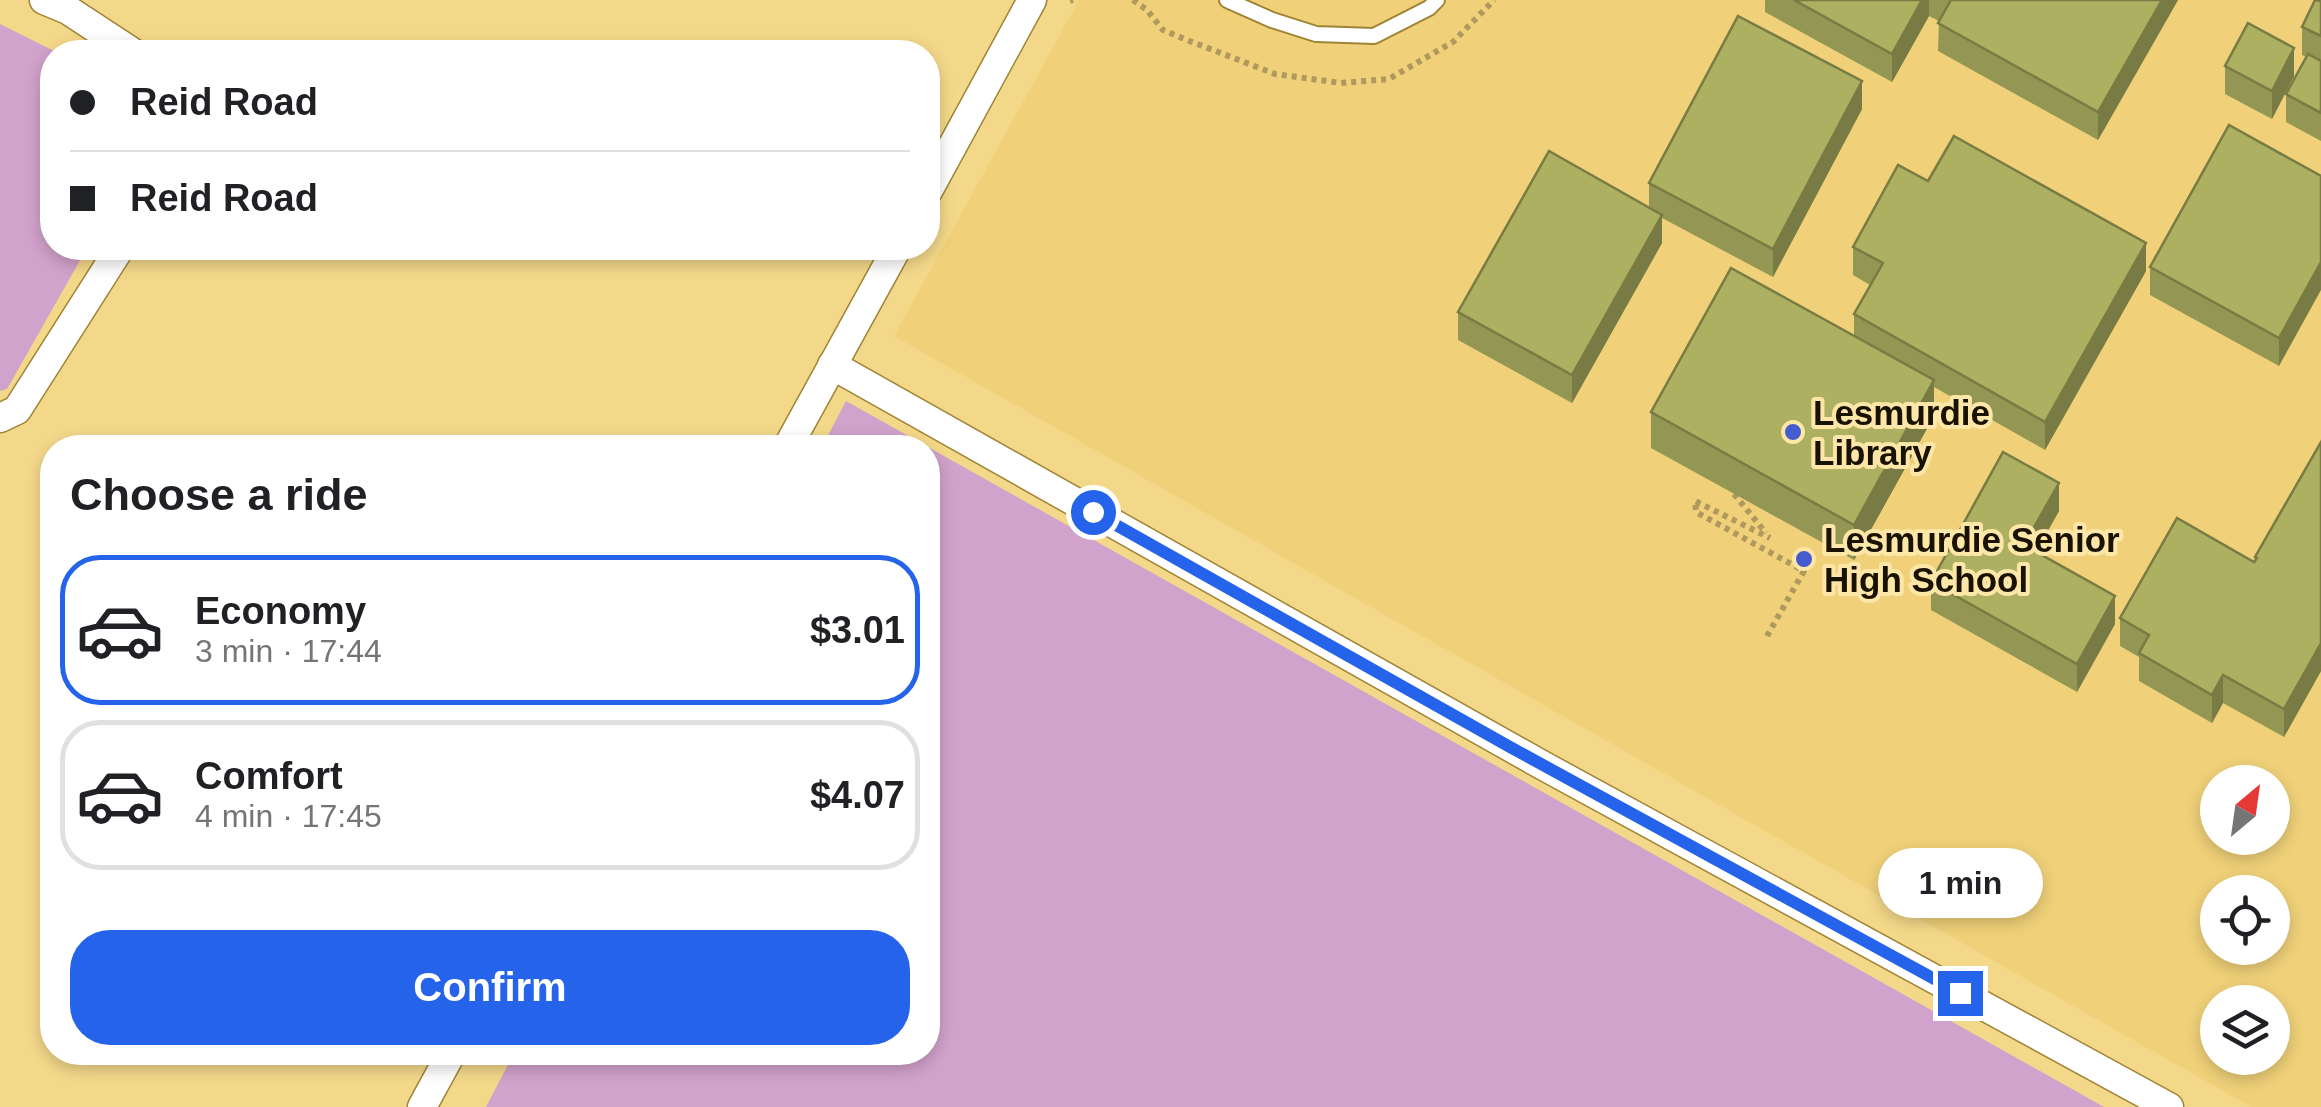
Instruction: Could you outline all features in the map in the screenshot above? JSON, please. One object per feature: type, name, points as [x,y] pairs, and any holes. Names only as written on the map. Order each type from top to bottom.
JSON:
[{"type":"street","points":[[44,0],[68,10],[114,40]]},
{"type":"street","points":[[940,169],[1032,0]]},
{"type":"street","points":[[0,418],[17,410],[112,260]]},
{"type":"street","points":[[794,435],[890,260]]},
{"type":"street","points":[[832,365],[1542,765],[2169,1107]]},
{"type":"street","points":[[422,1107],[445,1065]]},
{"type":"lane","points":[[1227,0],[1316,34],[1374,36],[1437,0]]},
{"type":"path","points":[[1734,494],[1770,538],[1694,500],[1696,512],[1804,571],[1768,636]]},
{"type":"shaded area","name":"Lesmurdie Senior High School","points":[[1079,0],[2321,0],[2321,1107],[2251,1107],[894,336],[936,260],[940,260],[940,252]]},
{"type":"shaded area","points":[[0,24],[40,44],[40,260],[80,260],[7,389],[0,391]]},
{"type":"shaded area","points":[[846,401],[907,435],[828,435]]},
{"type":"shaded area","points":[[940,454],[2104,1107],[486,1107],[508,1065],[940,1065]]},
{"type":"building","points":[[1794,0],[1922,0],[1892,54]]},
{"type":"building","points":[[1951,0],[2162,0],[2098,112],[1938,23]]},
{"type":"building","points":[[2315,0],[2321,1],[2321,36],[2302,27]]},
{"type":"building","points":[[1738,16],[1862,81],[1773,249],[1649,183]]},
{"type":"building","points":[[2248,23],[2294,48],[2272,91],[2225,66]]},
{"type":"building","points":[[2308,54],[2321,61],[2321,113],[2286,94]]},
{"type":"building","points":[[2229,125],[2321,176],[2321,262],[2279,338],[2150,267]]},
{"type":"building","points":[[1954,136],[2146,243],[2045,422],[1854,314],[1883,263],[1853,247],[1898,165],[1928,181]]},
{"type":"building","points":[[1549,151],[1662,215],[1572,375],[1458,312]]},
{"type":"building","name":"Lesmurdie Library","points":[[1731,268],[1934,380],[1854,525],[1651,412]]},
{"type":"building","points":[[2321,442],[2321,643],[2284,709],[2223,675],[2212,695],[2139,653],[2149,635],[2120,618],[2177,518],[2254,562]]},
{"type":"building","points":[[2003,452],[2059,483],[2024,545],[2115,596],[2077,664],[1931,582]]},
{"type":"place","name":"Lesmurdie Library","points":[[1793,432]]},
{"type":"place","name":"Lesmurdie Senior High School","points":[[1804,559]]},
{"type":"route","points":[[1093,512],[1510,747],[1960,993]]}]
